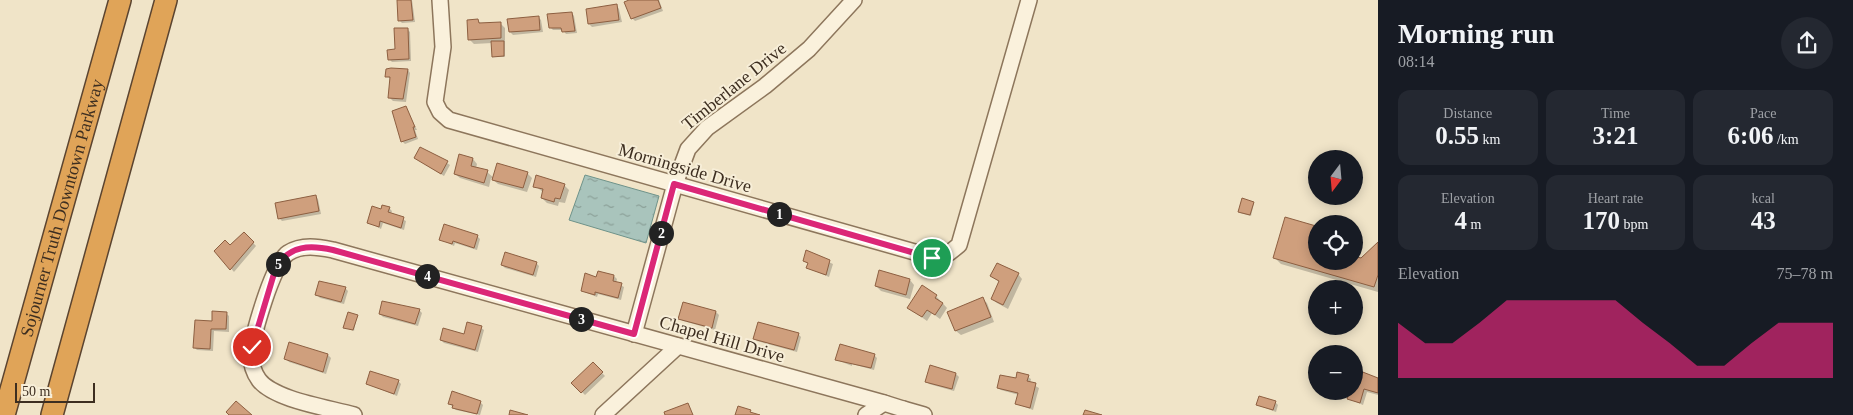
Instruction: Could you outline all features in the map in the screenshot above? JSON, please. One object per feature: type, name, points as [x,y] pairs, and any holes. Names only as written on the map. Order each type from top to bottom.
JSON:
[{"type":"highway","name":"Sojourner Truth Downtown Parkway","points":[[4,415],[120,0]]},
{"type":"highway","points":[[52,415],[166,0]]},
{"type":"street","name":"Morningside Drive","points":[[440,0],[442,46],[435,102],[443,116],[461,125],[932,258],[949,253],[959,245],[1029,0]]},
{"type":"street","name":"Timberlane Drive","points":[[634,334],[674,184],[681,163],[697,136],[765,86],[809,49],[854,0]]},
{"type":"street","name":"Chapel Hill Drive","points":[[354,415],[274,392],[259,380],[252,364],[252,347],[273,275],[281,259],[292,250],[313,246],[333,250],[884,403],[904,412],[924,415]]},
{"type":"street","points":[[603,415],[678,346]]},
{"type":"street","points":[[866,415],[884,403]]},
{"type":"water","points":[[585,175],[659,196],[646,243],[569,220]]},
{"type":"building","points":[[397,0],[411,0],[413,20],[398,21]]},
{"type":"building","points":[[629,0],[658,0],[661,8],[631,19],[624,2]]},
{"type":"building","points":[[617,4],[619,20],[588,24],[586,9]]},
{"type":"building","points":[[572,12],[575,31],[562,32],[561,28],[549,28],[547,14]]},
{"type":"building","points":[[539,16],[540,30],[509,32],[507,19]]},
{"type":"building","points":[[478,19],[479,23],[501,22],[501,38],[468,40],[467,20]]},
{"type":"building","points":[[394,28],[408,28],[409,59],[388,60],[387,50],[395,49]]},
{"type":"building","points":[[491,41],[504,41],[504,56],[492,57]]},
{"type":"building","points":[[386,69],[408,69],[403,99],[388,98],[390,77],[385,77]]},
{"type":"building","points":[[406,106],[415,127],[413,127],[416,137],[401,142],[392,111]]},
{"type":"building","points":[[420,147],[448,161],[441,174],[414,158]]},
{"type":"building","points":[[459,154],[473,158],[471,166],[488,170],[484,183],[454,174]]},
{"type":"building","points":[[497,163],[528,172],[523,188],[492,180]]},
{"type":"building","points":[[536,175],[565,184],[560,199],[555,198],[554,202],[541,198],[543,189],[533,187]]},
{"type":"building","points":[[316,195],[319,211],[278,219],[275,203]]},
{"type":"building","points":[[1242,198],[1254,202],[1250,215],[1238,212]]},
{"type":"building","points":[[382,205],[390,207],[388,212],[404,217],[401,228],[380,221],[379,227],[367,223],[372,206],[381,209]]},
{"type":"building","points":[[1285,217],[1308,224],[1308,268],[1273,258]]},
{"type":"building","points":[[444,224],[478,235],[474,248],[453,241],[452,244],[439,240]]},
{"type":"building","points":[[244,232],[254,242],[230,270],[214,251],[225,240],[230,245]]},
{"type":"building","points":[[1378,242],[1378,275],[1374,287],[1363,284],[1363,280],[1350,280],[1315,270],[1363,270],[1363,256]]},
{"type":"building","points":[[806,250],[830,260],[826,275],[806,268],[808,263],[803,261]]},
{"type":"building","points":[[505,252],[537,262],[533,275],[501,265]]},
{"type":"building","points":[[997,263],[1019,273],[1003,305],[991,299],[999,281],[990,276]]},
{"type":"building","points":[[879,270],[910,279],[906,295],[875,286]]},
{"type":"building","points":[[598,271],[614,275],[613,281],[622,283],[618,298],[595,292],[595,295],[581,291],[585,273],[596,277]]},
{"type":"building","points":[[319,281],[346,287],[341,302],[315,295]]},
{"type":"building","points":[[922,285],[937,295],[935,298],[943,303],[935,315],[927,310],[922,317],[907,308]]},
{"type":"building","points":[[983,297],[991,317],[955,331],[947,312]]},
{"type":"building","points":[[382,301],[420,309],[415,324],[379,314]]},
{"type":"building","points":[[683,302],[716,311],[712,328],[678,319]]},
{"type":"building","points":[[212,311],[227,312],[226,329],[211,329],[210,349],[193,348],[195,320],[212,321]]},
{"type":"building","points":[[348,312],[358,315],[353,330],[343,328]]},
{"type":"building","points":[[467,322],[482,326],[475,350],[440,340],[443,328],[464,334]]},
{"type":"building","points":[[758,322],[799,333],[794,350],[753,339]]},
{"type":"building","points":[[289,342],[328,354],[323,372],[284,359]]},
{"type":"building","points":[[840,344],[875,354],[871,368],[835,360]]},
{"type":"building","points":[[593,362],[603,372],[581,393],[571,383]]},
{"type":"building","points":[[930,365],[956,373],[952,389],[925,382]]},
{"type":"building","points":[[370,371],[399,380],[394,394],[366,384]]},
{"type":"building","points":[[1017,372],[1029,375],[1027,381],[1036,383],[1030,408],[1015,404],[1018,393],[997,388],[1000,375],[1016,378]]},
{"type":"building","points":[[1363,372],[1378,378],[1378,393],[1364,389],[1363,392]]},
{"type":"building","points":[[452,391],[481,401],[477,414],[452,408],[453,405],[448,404]]},
{"type":"building","points":[[1259,396],[1276,401],[1273,410],[1256,405]]},
{"type":"building","points":[[1350,400],[1361,400],[1360,403]]},
{"type":"building","points":[[236,401],[252,415],[229,415],[226,412]]},
{"type":"building","points":[[688,403],[693,415],[665,415],[664,412]]},
{"type":"building","points":[[738,406],[751,410],[750,412],[760,415],[735,415]]},
{"type":"building","points":[[510,410],[528,415],[509,415]]},
{"type":"building","points":[[1085,410],[1102,415],[1083,415]]},
{"type":"route","points":[[252,347],[276,267],[281,259],[292,250],[313,246],[634,334],[674,184],[932,258]]}]
